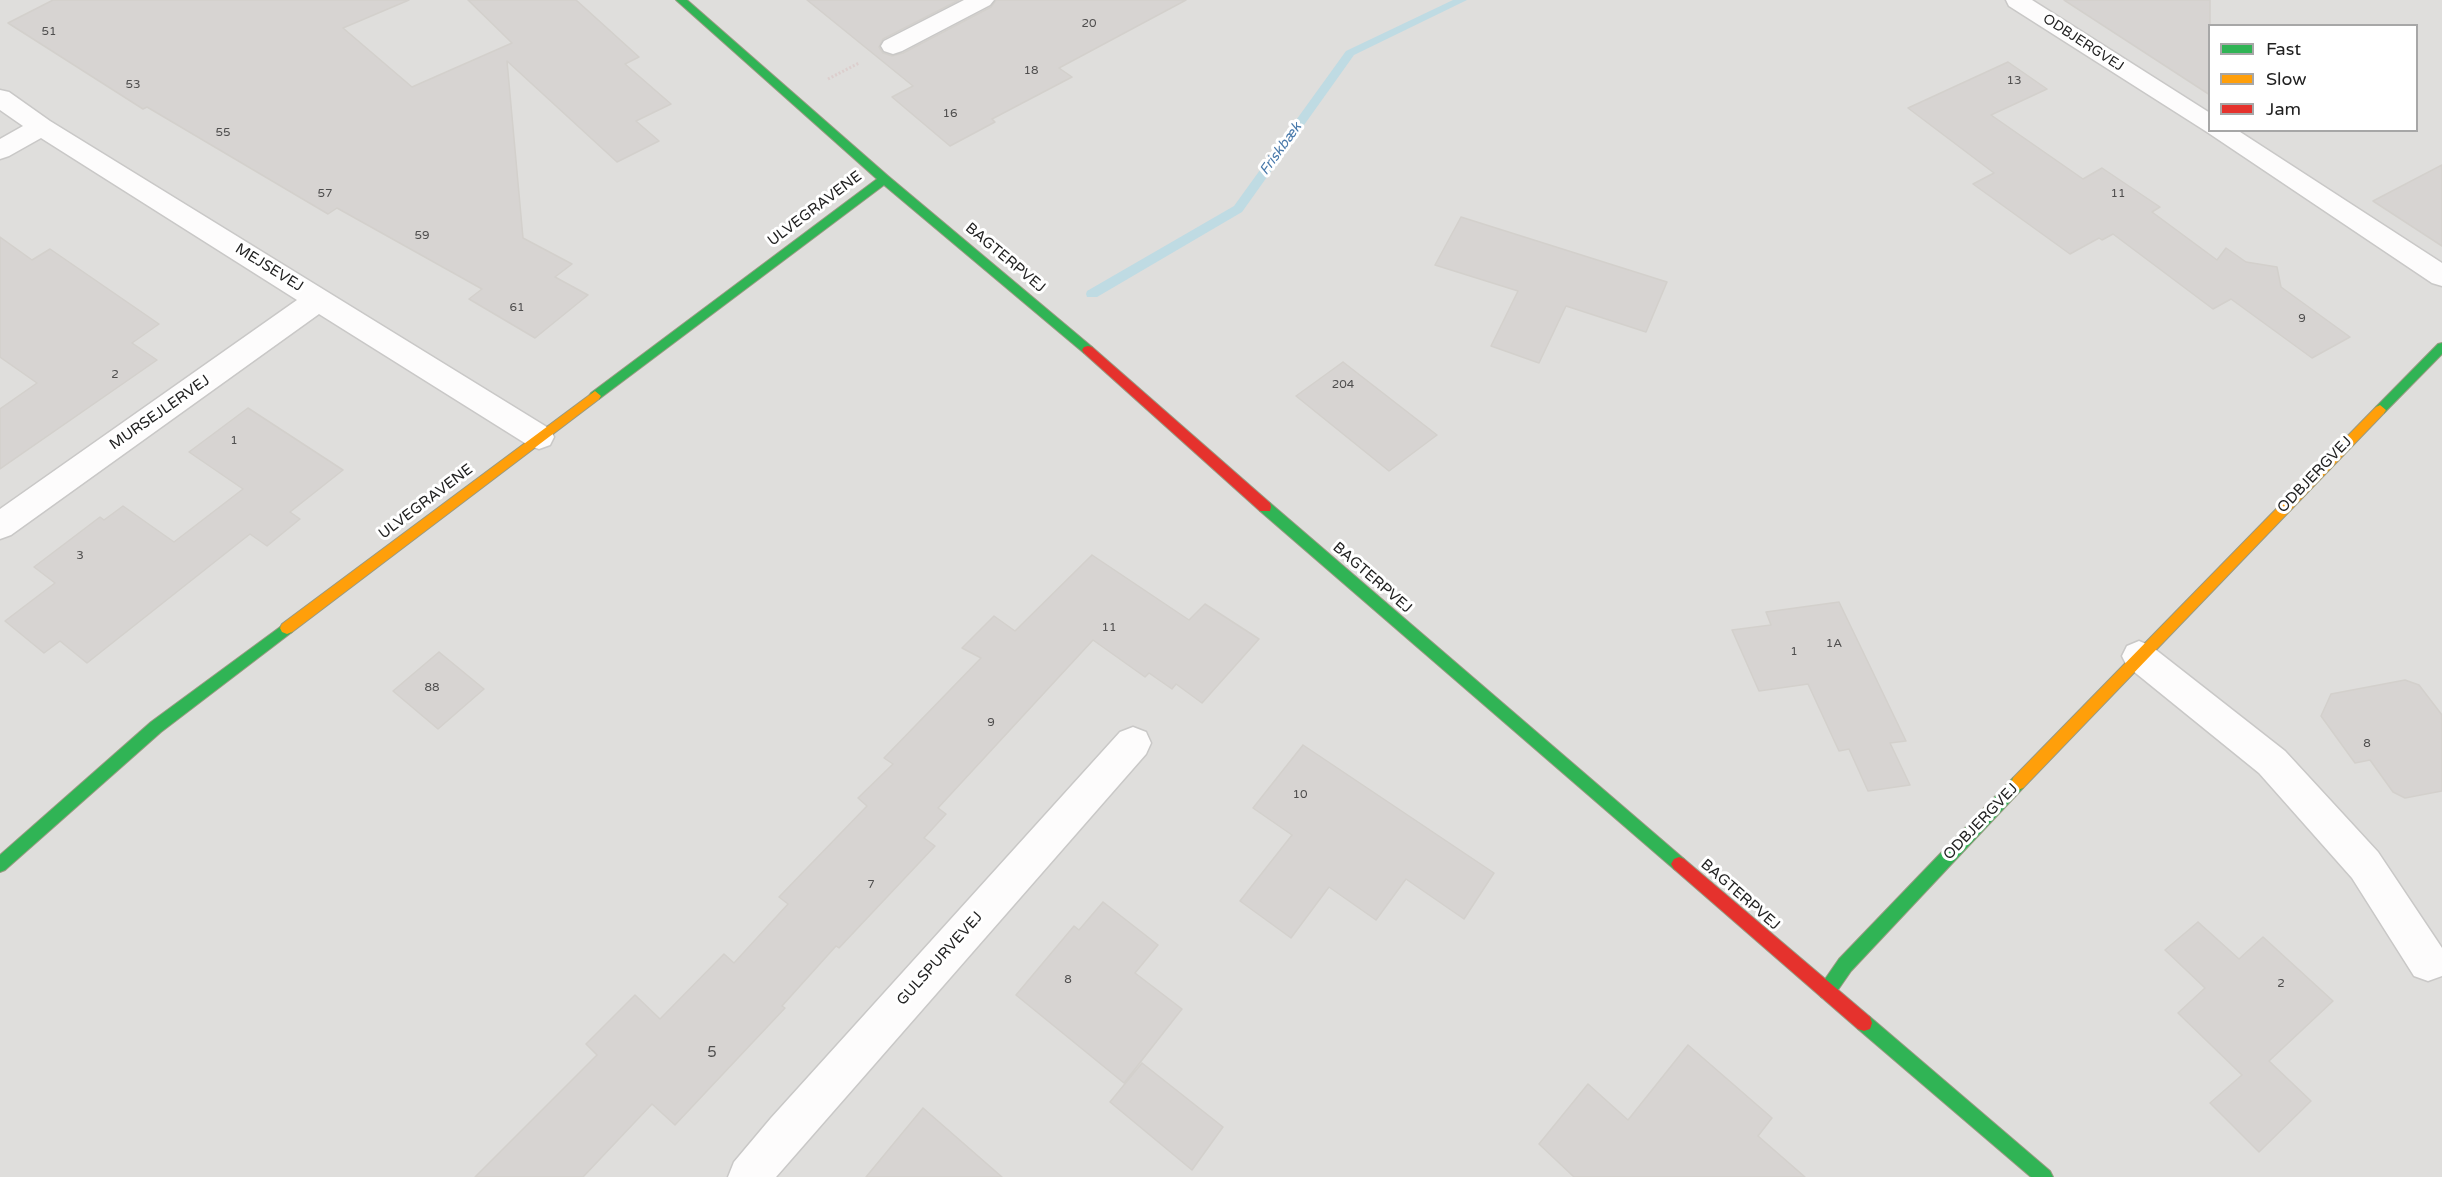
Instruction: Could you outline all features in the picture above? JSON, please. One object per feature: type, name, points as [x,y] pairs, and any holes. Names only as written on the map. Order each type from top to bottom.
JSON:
[{"type":"street","name":"BAGTERPVEJ","points":[[681,0],[884,179],[1080,343],[1316,552],[2044,1177]]},
{"type":"street","points":[[892,46],[982,0]]},
{"type":"street","name":"ODBJERGVEJ","points":[[2017,0],[2208,124]]},
{"type":"street","name":"MEJSEVEJ","points":[[0,98],[41,127],[539,436]]},
{"type":"street","points":[[0,150],[41,127]]},
{"type":"street","points":[[2221,132],[2442,276]]},
{"type":"street","name":"ULVEGRAVENE","points":[[0,865],[156,728],[539,436],[884,179]]},
{"type":"street","name":"MURSEJLERVEJ","points":[[0,526],[319,299]]},
{"type":"street","name":"ODBJERGVEJ","points":[[1827,991],[1845,965],[2139,656],[2442,347]]},
{"type":"street","points":[[2139,656],[2272,762],[2365,865],[2428,962]]},
{"type":"street","name":"GULSPURVEVEJ","points":[[749,1177],[1133,743]]},
{"type":"path","points":[[792,97],[892,46]]},
{"type":"shaded area","points":[[0,0],[2442,0],[2442,1177],[0,1177]]},
{"type":"building","points":[[53,0],[409,0],[343,28],[412,87],[512,43],[468,0],[576,0],[639,57],[625,64],[671,104],[636,121],[659,141],[617,162],[507,61],[523,238],[572,264],[555,277],[588,295],[535,338],[469,299],[482,289],[337,208],[328,214],[147,107],[143,109],[8,23]]},
{"type":"building","points":[[807,0],[959,0],[883,39],[879,47],[883,53],[892,56],[903,53],[991,7],[996,0],[1186,0],[1059,68],[1072,77],[992,119],[995,122],[950,146],[892,97],[913,86]]},
{"type":"building","points":[[2064,0],[2210,0],[2208,94]]},
{"type":"building","points":[[2008,62],[2047,89],[1991,115],[2083,179],[2102,168],[2160,207],[2152,212],[2217,260],[2226,248],[2246,262],[2277,267],[2281,287],[2350,337],[2312,358],[2231,299],[2213,309],[2113,234],[2102,240],[2099,238],[2070,254],[1973,184],[1994,173],[1908,108]]},
{"type":"building","points":[[2442,165],[2442,246],[2373,201]]},
{"type":"building","points":[[1461,217],[1667,282],[1646,332],[1566,306],[1539,363],[1491,346],[1518,291],[1435,265]]},
{"type":"building","points":[[0,237],[32,260],[50,249],[159,324],[132,343],[157,360],[0,469],[0,409],[37,383],[0,357]]},
{"type":"building","points":[[1343,362],[1437,435],[1389,471],[1296,396]]},
{"type":"building","points":[[248,408],[343,470],[290,512],[300,519],[267,546],[250,534],[87,663],[60,641],[44,653],[5,621],[55,583],[34,567],[100,517],[104,520],[123,506],[174,542],[243,489],[189,452]]},
{"type":"building","points":[[1092,555],[1189,620],[1205,604],[1259,639],[1202,703],[1176,684],[1172,689],[1149,673],[1145,677],[1093,640],[938,808],[946,814],[924,838],[935,846],[839,948],[836,946],[782,1006],[785,1008],[675,1125],[652,1104],[583,1177],[475,1177],[597,1055],[586,1044],[635,995],[660,1019],[724,954],[734,963],[788,904],[779,897],[867,806],[858,798],[893,764],[884,758],[981,658],[962,648],[994,616],[1015,631]]},
{"type":"building","points":[[1839,602],[1906,741],[1890,743],[1910,785],[1868,791],[1849,749],[1839,751],[1808,684],[1759,691],[1732,630],[1771,625],[1766,612]]},
{"type":"building","points":[[439,652],[484,689],[438,729],[393,691]]},
{"type":"building","points":[[2405,680],[2419,685],[2442,715],[2442,791],[2405,798],[2393,792],[2370,760],[2355,763],[2321,716],[2331,694]]},
{"type":"building","points":[[1303,745],[1494,873],[1464,919],[1406,879],[1376,920],[1329,887],[1291,938],[1240,901],[1292,835],[1253,808]]},
{"type":"building","points":[[1103,902],[1158,945],[1135,973],[1182,1009],[1124,1083],[1016,995],[1074,926],[1079,930]]},
{"type":"building","points":[[2198,922],[2239,959],[2263,937],[2333,1001],[2269,1061],[2311,1101],[2259,1152],[2210,1103],[2242,1075],[2178,1013],[2205,988],[2165,950]]},
{"type":"building","points":[[1688,1045],[1772,1118],[1758,1136],[1805,1177],[1574,1177],[1539,1144],[1588,1084],[1628,1120]]},
{"type":"building","points":[[1142,1063],[1223,1127],[1192,1170],[1110,1102]]},
{"type":"building","points":[[923,1108],[1002,1177],[866,1177]]},
{"type":"waterway","name":"Friskbæk","points":[[1092,294],[1238,209],[1350,53],[1462,0]]},
{"type":"traffic: fast","points":[[681,0],[884,179],[1088,350]]},
{"type":"traffic: fast","points":[[595,396],[884,179]]},
{"type":"traffic: fast","points":[[2380,410],[2442,347]]},
{"type":"traffic: fast","points":[[1265,507],[1679,864]]},
{"type":"traffic: fast","points":[[0,865],[156,727],[287,628]]},
{"type":"traffic: fast","points":[[1827,991],[1845,965],[2018,783]]},
{"type":"traffic: fast","points":[[1864,1023],[2044,1177]]},
{"type":"traffic: slow","points":[[287,628],[595,396]]},
{"type":"traffic: slow","points":[[2018,783],[2380,410]]},
{"type":"traffic: jam","points":[[1088,350],[1265,507]]},
{"type":"traffic: jam","points":[[1679,864],[1864,1023]]}]
